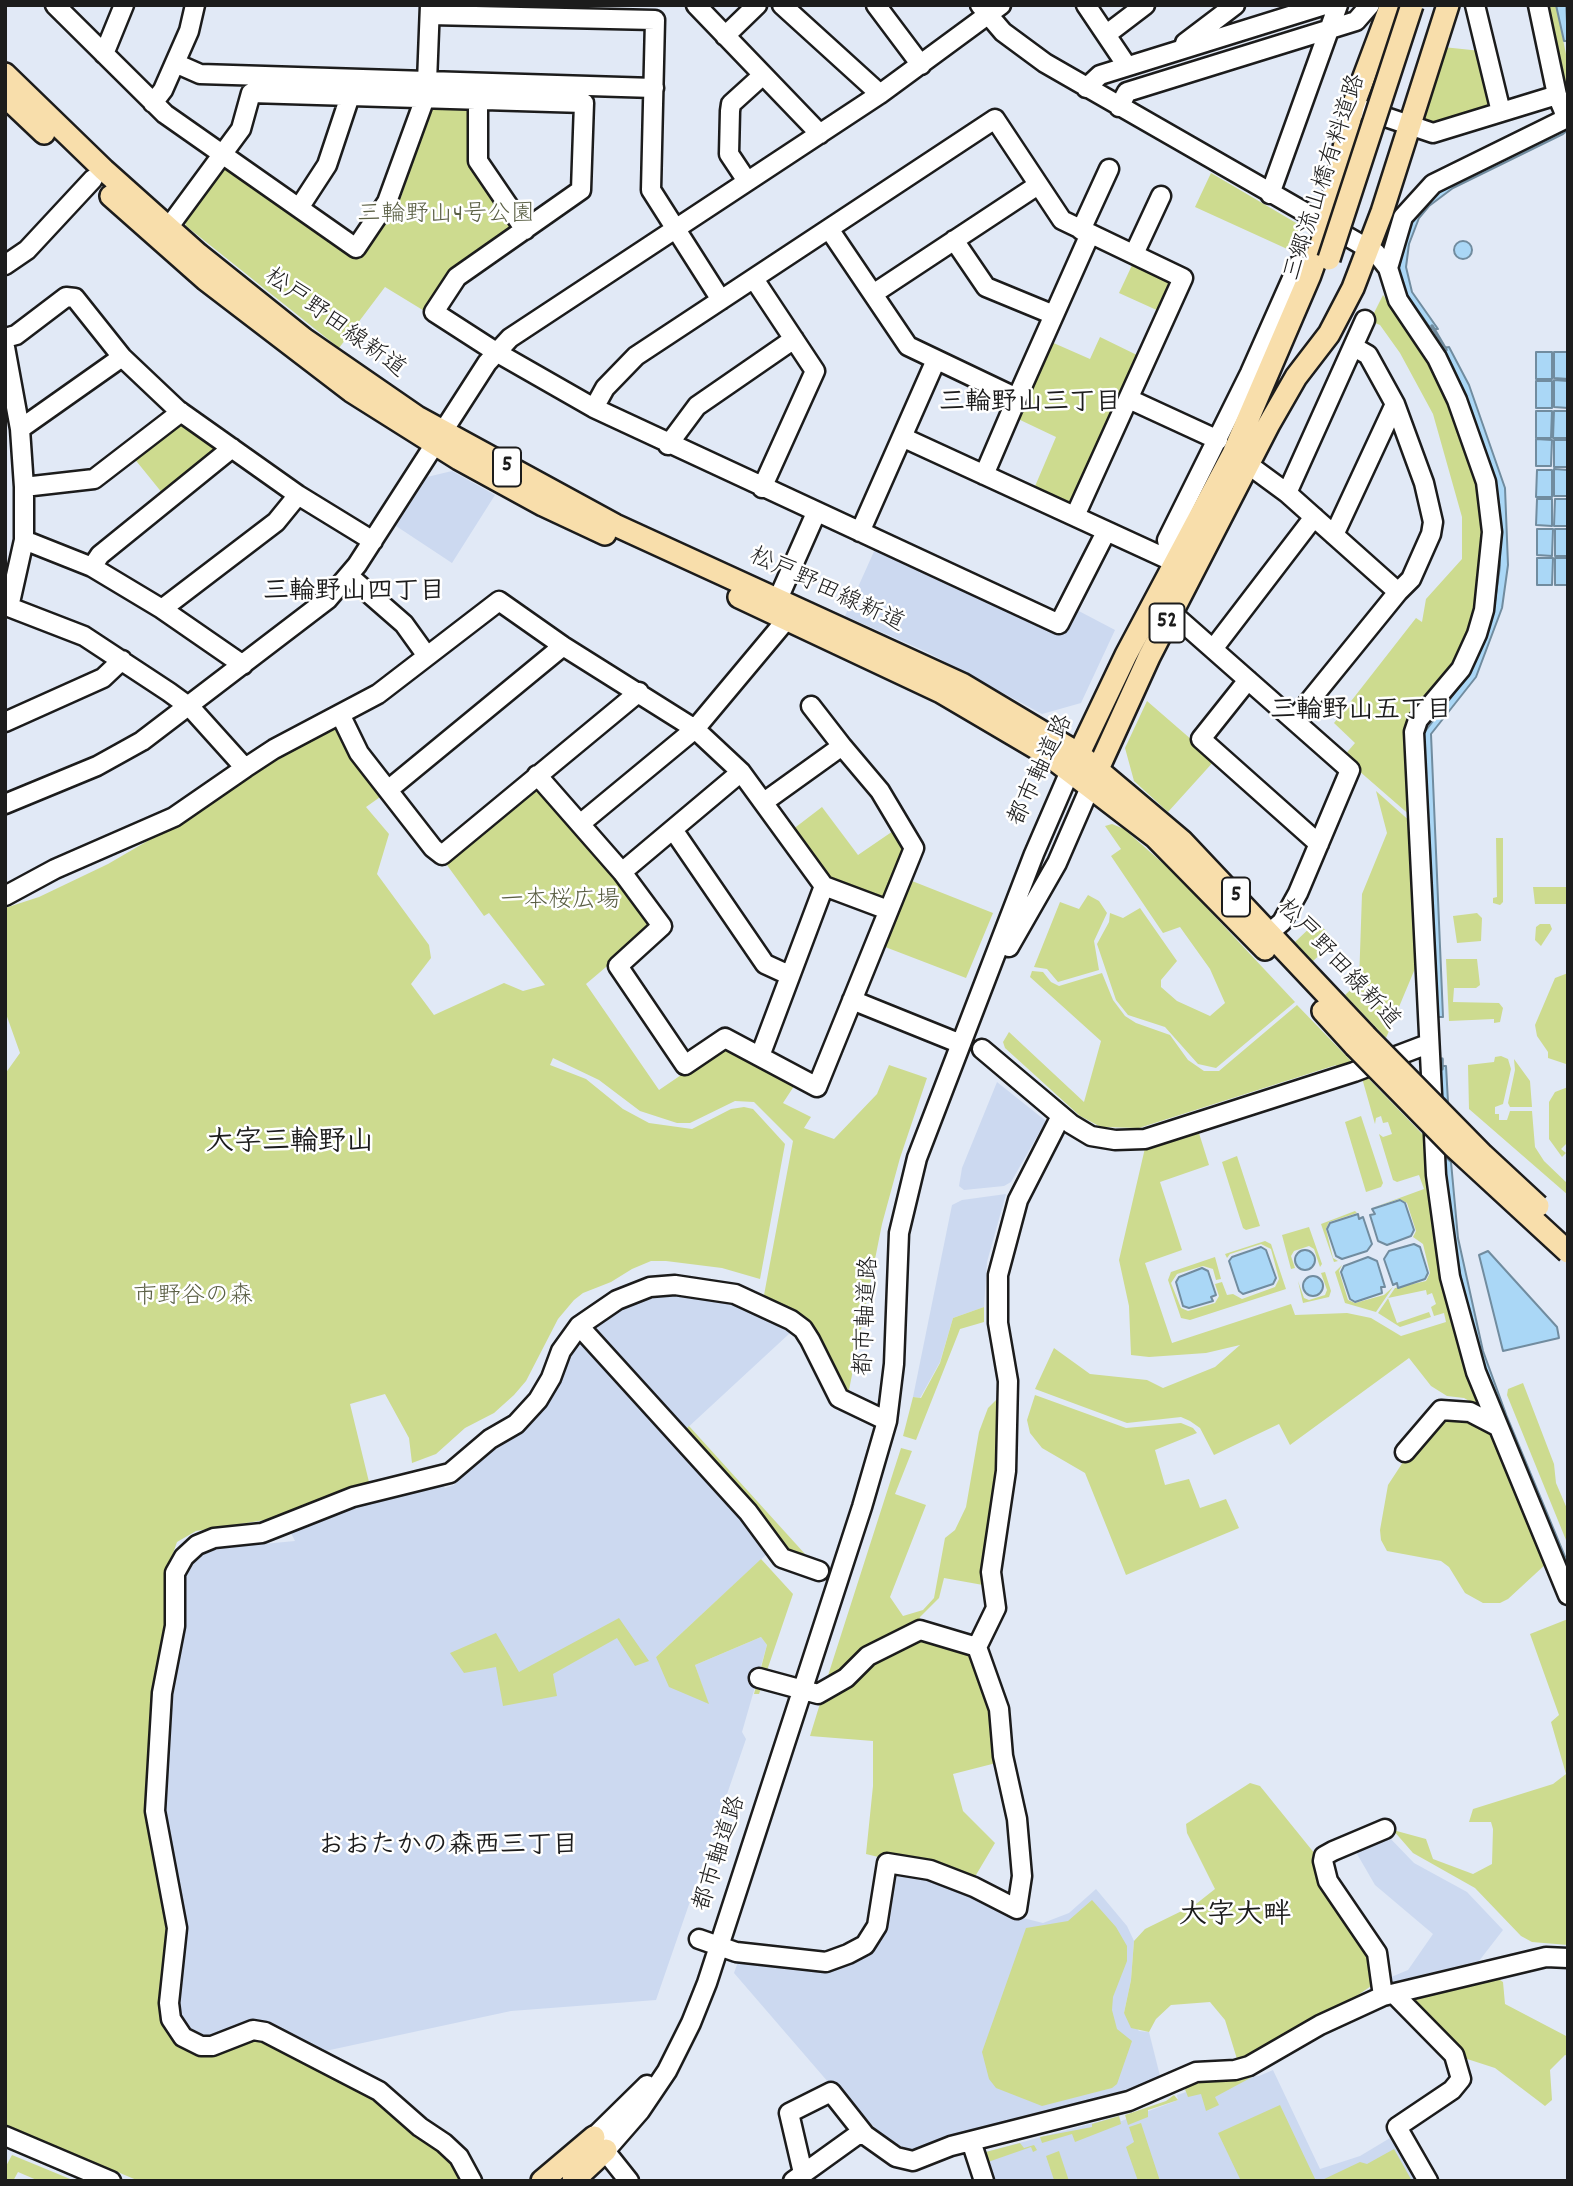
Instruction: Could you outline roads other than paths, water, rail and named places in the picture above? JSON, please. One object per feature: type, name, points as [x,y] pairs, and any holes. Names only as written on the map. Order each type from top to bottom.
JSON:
[{"type":"main road","points":[[1233,452],[1328,227],[1353,106],[1391,5]]},
{"type":"main road","name":"三郷流山橋有料道路","points":[[1233,452],[1287,365],[1329,259],[1412,5]]},
{"type":"main road","points":[[1233,452],[1281,401],[1337,320],[1368,248],[1448,5]]},
{"type":"main road","name":"松戸野田線新道","points":[[5,74],[168,228],[304,339],[439,439],[543,505],[941,692],[1009,731],[1074,763]]},
{"type":"main road","name":"松戸野田線新道","points":[[5,96],[159,241],[258,323],[351,391],[439,439],[615,525],[962,684],[1182,841],[1269,933],[1452,1146],[1568,1252]]},
{"type":"main road","name":"都市軸道路","points":[[1074,763],[1171,556],[1233,452]]},
{"type":"main road","name":"都市軸道路","points":[[1094,777],[1172,613],[1233,452]]},
{"type":"main road","name":"松戸野田線新道","points":[[1094,777],[1360,1041],[1568,1233]]},
{"type":"main road","name":"都市軸道路","points":[[542,2181],[600,2143]]},
{"type":"main road","name":"都市軸道路","points":[[573,2181],[600,2143]]},
{"type":"street","points":[[55,5],[153,103],[356,248],[387,202],[426,90],[430,10],[656,20],[651,190],[721,300]]},
{"type":"street","points":[[104,54],[124,5]]},
{"type":"street","points":[[153,103],[163,90],[175,63],[189,30],[195,5]]},
{"type":"street","points":[[696,5],[820,134]]},
{"type":"street","points":[[725,36],[757,5]]},
{"type":"street","points":[[782,5],[880,93]]},
{"type":"street","points":[[876,5],[921,65]]},
{"type":"street","points":[[1086,5],[1127,66]]},
{"type":"street","points":[[1107,34],[1145,5]]},
{"type":"street","points":[[1174,51],[1236,5]]},
{"type":"street","points":[[1086,88],[1100,75],[1325,5]]},
{"type":"street","points":[[1270,194],[1338,5]]},
{"type":"street","points":[[1119,107],[1127,92],[1356,21],[1370,5]]},
{"type":"street","points":[[1475,5],[1501,112]]},
{"type":"street","points":[[1388,268],[1403,217],[1418,198],[1451,173],[1561,121],[1565,114],[1557,95],[1538,5]]},
{"type":"street","points":[[5,804],[123,753],[243,665],[328,598],[349,576],[373,541],[496,352],[527,326],[921,65],[990,8],[1024,48],[1086,88],[1368,248],[1388,268],[1398,300],[1437,358],[1457,400],[1490,501],[1490,565],[1484,610],[1461,669],[1418,720],[1414,732],[1436,1175],[1450,1277],[1476,1372],[1568,1595]]},
{"type":"street","points":[[175,63],[200,74],[426,90],[478,100],[584,103],[581,190],[457,277],[434,312],[496,352],[594,408],[668,445],[1059,624],[1106,532]]},
{"type":"street","points":[[747,181],[729,154],[731,104],[763,75]]},
{"type":"street","points":[[168,228],[241,129],[251,93],[350,96],[426,90],[654,88]]},
{"type":"street","points":[[1353,106],[1433,133],[1557,95]]},
{"type":"street","points":[[299,208],[327,165],[350,96]]},
{"type":"street","points":[[478,100],[478,160],[525,230]]},
{"type":"street","points":[[594,408],[612,380],[636,356],[995,119],[1062,220],[1183,278],[1075,516]]},
{"type":"street","points":[[984,475],[1054,315],[1109,169]]},
{"type":"street","points":[[5,265],[27,250],[93,179]]},
{"type":"street","points":[[873,295],[1038,185]]},
{"type":"street","points":[[1134,254],[1161,196]]},
{"type":"street","points":[[829,229],[902,339],[936,360],[1017,398]]},
{"type":"street","points":[[954,240],[986,287],[1054,315]]},
{"type":"street","points":[[1233,452],[1298,265]]},
{"type":"street","points":[[754,279],[815,371],[762,488]]},
{"type":"street","points":[[5,338],[16,335],[66,298],[75,298],[121,357],[181,412],[298,495],[373,541]]},
{"type":"street","points":[[1287,493],[1365,320]]},
{"type":"street","points":[[668,445],[687,415],[706,398],[794,339]]},
{"type":"street","points":[[5,347],[20,429],[24,488],[24,540],[7,606],[84,636],[122,660],[188,706],[246,768]]},
{"type":"street","points":[[1294,720],[1411,579],[1431,534],[1433,522],[1424,483],[1395,404],[1368,355],[1354,347]]},
{"type":"street","points":[[20,429],[121,357]]},
{"type":"street","points":[[860,532],[936,360]]},
{"type":"street","points":[[1129,399],[1233,452],[1287,493],[1398,592]]},
{"type":"street","points":[[1335,535],[1395,404]]},
{"type":"street","points":[[24,488],[94,479],[181,412]]},
{"type":"street","points":[[902,437],[1106,532],[1171,556]]},
{"type":"street","points":[[92,567],[100,555],[232,448]]},
{"type":"street","points":[[162,609],[276,522],[298,495]]},
{"type":"street","points":[[778,599],[816,513]]},
{"type":"street","points":[[1213,649],[1314,517]]},
{"type":"street","points":[[24,540],[92,567],[162,609],[243,665]]},
{"type":"street","points":[[349,576],[404,624],[427,656]]},
{"type":"street","points":[[5,896],[55,869],[174,817],[274,749],[378,694],[499,601],[563,646],[695,729],[741,772],[824,886],[888,910]]},
{"type":"street","points":[[1172,613],[1350,770],[1293,903],[1282,922],[1269,933]]},
{"type":"street","points":[[580,824],[695,729],[787,620]]},
{"type":"street","points":[[388,790],[563,646]]},
{"type":"street","points":[[5,722],[103,678],[122,660]]},
{"type":"street","points":[[1248,680],[1201,739],[1319,844]]},
{"type":"street","points":[[340,714],[359,753],[433,848],[442,855],[639,692]]},
{"type":"street","points":[[537,775],[622,872],[662,926],[618,966],[685,1065],[725,1038],[817,1087],[914,848],[880,791],[811,706]]},
{"type":"street","points":[[764,802],[842,746]]},
{"type":"street","name":"都市軸道路","points":[[600,2143],[655,2089],[680,2046],[719,1948],[887,1421],[894,1364],[902,1214],[917,1158],[1034,854],[1074,763]]},
{"type":"street","points":[[622,872],[741,772]]},
{"type":"street","points":[[984,989],[1058,863],[1094,777]]},
{"type":"street","points":[[674,831],[765,964],[789,975]]},
{"type":"street","points":[[760,1056],[824,886]]},
{"type":"street","points":[[852,1000],[961,1044]]},
{"type":"street","points":[[982,1049],[1061,1116],[1091,1136],[1145,1139],[1354,1072],[1428,1044]]},
{"type":"street","points":[[699,1940],[719,1948],[826,1962],[848,1954],[865,1945],[877,1926],[887,1863],[930,1870],[974,1887],[1017,1909],[1022,1876],[1017,1819],[1003,1756],[999,1709],[977,1647],[996,1608],[991,1572],[1006,1471],[1008,1381],[998,1323],[998,1275],[1018,1200],[1061,1116]]},
{"type":"street","points":[[472,2181],[459,2157],[379,2091],[265,2032],[253,2030],[212,2046],[201,2046],[183,2037],[170,2019],[169,2003],[177,1928],[155,1811],[162,1693],[175,1626],[175,1573],[191,1551],[214,1538],[262,1533],[354,1497],[450,1473],[490,1438],[516,1424],[538,1400],[551,1378],[561,1351],[579,1326],[617,1300],[650,1287],[676,1285],[736,1294],[803,1329],[839,1398],[887,1421]]},
{"type":"street","points":[[579,1326],[748,1512],[782,1558],[819,1570]]},
{"type":"street","points":[[1405,1452],[1441,1410],[1470,1412],[1497,1426]]},
{"type":"street","points":[[759,1678],[818,1695],[833,1688],[868,1656],[920,1630],[977,1647]]},
{"type":"street","points":[[1385,1829],[1333,1851],[1324,1856],[1323,1861],[1328,1881],[1377,1953],[1389,1995],[1454,2055],[1461,2079],[1452,2090],[1397,2127],[1428,2181]]},
{"type":"street","points":[[865,2135],[857,2135],[798,2177],[789,2113],[831,2092],[865,2135],[904,2160],[913,2161],[971,2141],[1129,2101],[1196,2072],[1235,2070],[1249,2066],[1320,2025],[1389,1995],[1546,1957],[1568,1958]]},
{"type":"street","points":[[5,2136],[111,2181]]},
{"type":"street","points":[[971,2141],[984,2181]]},
{"type":"street","points":[[600,2143],[629,2181]]},
{"type":"water","points":[[1556,5],[1566,5],[1568,41],[1564,41]]},
{"type":"water","points":[[1568,118],[1568,130],[1563,134],[1453,188],[1429,206],[1419,218],[1409,244],[1406,267],[1412,292],[1438,329],[1431,329],[1405,292],[1399,270],[1405,228],[1427,195]]},
{"type":"water","points":[[1463,241],[1469,244],[1472,250],[1469,256],[1463,259],[1457,256],[1454,250],[1457,244]]},
{"type":"water","points":[[1449,347],[1469,385],[1505,488],[1508,565],[1502,608],[1476,677],[1431,734],[1443,1017],[1436,1017],[1423,734],[1470,673],[1494,608],[1500,566],[1497,489],[1462,388],[1441,348]]},
{"type":"water","points":[[1536,352],[1552,352],[1552,379],[1536,379]]},
{"type":"water","points":[[1554,352],[1568,352],[1568,379],[1554,378]]},
{"type":"water","points":[[1554,380],[1568,381],[1568,408],[1554,407]]},
{"type":"water","points":[[1536,381],[1552,381],[1552,408],[1536,408]]},
{"type":"water","points":[[1536,411],[1552,411],[1551,438],[1536,438]]},
{"type":"water","points":[[1554,411],[1568,411],[1568,438],[1553,438]]},
{"type":"water","points":[[1536,439],[1552,440],[1551,466],[1536,466]]},
{"type":"water","points":[[1554,440],[1568,440],[1568,467],[1554,467]]},
{"type":"water","points":[[1554,469],[1568,470],[1568,496],[1554,496]]},
{"type":"water","points":[[1537,470],[1552,470],[1552,497],[1536,497]]},
{"type":"water","points":[[1537,499],[1552,499],[1552,526],[1536,525]]},
{"type":"water","points":[[1555,499],[1568,499],[1568,526],[1554,526]]},
{"type":"water","points":[[1537,529],[1553,529],[1552,556],[1537,555]]},
{"type":"water","points":[[1555,529],[1568,529],[1568,556],[1555,556]]},
{"type":"water","points":[[1537,558],[1553,558],[1552,585],[1537,585]]},
{"type":"water","points":[[1555,558],[1568,558],[1568,585],[1555,585]]},
{"type":"water","points":[[1439,1066],[1446,1066],[1448,1102],[1440,1094]]},
{"type":"water","points":[[1442,1154],[1451,1162],[1458,1238],[1483,1351],[1507,1417],[1568,1564],[1568,1581],[1478,1353],[1452,1238]]},
{"type":"water","points":[[1400,1200],[1405,1203],[1414,1230],[1411,1236],[1387,1245],[1378,1241],[1370,1215],[1375,1214],[1372,1209]]},
{"type":"water","points":[[1358,1214],[1359,1219],[1363,1217],[1372,1244],[1367,1251],[1342,1259],[1336,1256],[1327,1229],[1330,1223]]},
{"type":"water","points":[[1414,1244],[1420,1247],[1428,1273],[1425,1279],[1398,1288],[1397,1283],[1393,1285],[1384,1259],[1389,1251]]},
{"type":"water","points":[[1261,1247],[1266,1250],[1276,1278],[1273,1284],[1243,1294],[1239,1291],[1229,1261],[1232,1257]]},
{"type":"water","points":[[1301,1250],[1309,1250],[1315,1260],[1309,1270],[1301,1270],[1295,1264],[1295,1256]]},
{"type":"water","points":[[1488,1251],[1557,1327],[1559,1338],[1503,1351],[1479,1255]]},
{"type":"water","points":[[1368,1257],[1377,1261],[1385,1287],[1381,1287],[1382,1293],[1355,1302],[1350,1299],[1341,1272],[1344,1266]]},
{"type":"water","points":[[1202,1268],[1208,1271],[1216,1295],[1211,1297],[1213,1301],[1189,1308],[1183,1306],[1176,1282],[1179,1277]]},
{"type":"water","points":[[1309,1276],[1317,1276],[1323,1286],[1317,1296],[1309,1296],[1303,1290],[1303,1282]]},
{"type":"waterway","points":[[1432,326],[1446,350]]},
{"type":"waterway","points":[[1442,1059],[1442,1069]]},
{"type":"district","name":"三輪野山三丁目","points":[[1030,405]]},
{"type":"district","name":"三輪野山四丁目","points":[[354,594]]},
{"type":"district","name":"三輪野山五丁目","points":[[1361,713]]},
{"type":"district","name":"大字三輪野山","points":[[290,1145]]},
{"type":"district","name":"おおたかの森西三丁目","points":[[448,1848]]},
{"type":"district","name":"大字大畔","points":[[1235,1918]]},
{"type":"park label","name":"三輪野山4号公園","points":[[446,217]]},
{"type":"park label","name":"一本桜広場","points":[[560,903]]},
{"type":"park label","name":"市野谷の森","points":[[193,1299]]}]
